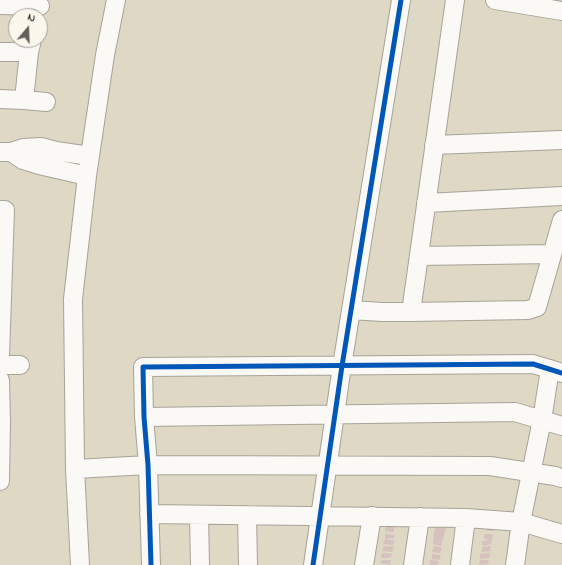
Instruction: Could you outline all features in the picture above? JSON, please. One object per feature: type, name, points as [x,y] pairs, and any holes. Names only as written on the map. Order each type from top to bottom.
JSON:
[{"type":"street","points":[[80,565],[75,468],[73,299],[87,176],[105,54],[116,0]]},
{"type":"street","points":[[313,565],[350,310],[401,0]]},
{"type":"street","points":[[411,312],[455,0]]},
{"type":"street","points":[[507,1],[562,11]]},
{"type":"street","points":[[0,5],[40,7]]},
{"type":"street","points":[[0,52],[20,48]]},
{"type":"street","points":[[24,100],[30,48]]},
{"type":"street","points":[[0,99],[46,102]]},
{"type":"street","points":[[434,145],[562,140]]},
{"type":"street","points":[[6,152],[23,148],[41,147],[56,151],[90,156]]},
{"type":"street","points":[[6,152],[38,165],[87,176]]},
{"type":"street","points":[[426,203],[562,196]]},
{"type":"street","points":[[0,210],[5,210],[2,261],[0,356]]},
{"type":"street","points":[[350,310],[411,312],[528,310],[537,307],[562,220]]},
{"type":"street","points":[[419,256],[552,254]]},
{"type":"street","points":[[151,565],[148,465],[144,417],[144,367],[533,364],[556,371],[542,420],[531,472],[521,522],[515,565]]},
{"type":"street","points":[[0,365],[20,365]]},
{"type":"street","points":[[0,380],[0,482]]},
{"type":"street","points":[[144,417],[515,412],[562,426]]},
{"type":"street","points":[[75,468],[148,465],[490,466],[562,478]]},
{"type":"street","points":[[149,514],[466,518],[521,522],[562,534]]},
{"type":"street","points":[[199,515],[200,565]]},
{"type":"street","points":[[247,515],[248,565]]},
{"type":"street","points":[[364,565],[372,516]]},
{"type":"street","points":[[413,565],[420,517]]},
{"type":"street","points":[[460,565],[466,518]]},
{"type":"building","points":[[487,525],[494,526],[493,531],[486,531]]},
{"type":"building","points":[[386,526],[394,527],[394,532],[385,531]]},
{"type":"building","points":[[435,528],[446,528],[441,546],[433,544]]},
{"type":"building","points":[[385,534],[395,535],[394,538],[385,539]]},
{"type":"building","points":[[484,534],[493,534],[492,539],[484,539]]},
{"type":"building","points":[[385,539],[395,541],[393,545],[383,544]]},
{"type":"building","points":[[492,539],[491,544],[483,546],[482,541]]},
{"type":"building","points":[[384,546],[394,547],[392,552],[382,551]]},
{"type":"building","points":[[434,546],[442,548],[440,553],[432,552]]},
{"type":"building","points":[[491,546],[490,551],[481,552],[483,547]]},
{"type":"building","points":[[382,553],[393,554],[390,558],[381,558]]},
{"type":"building","points":[[490,553],[489,558],[480,559],[480,554]]},
{"type":"building","points":[[432,554],[441,555],[439,560],[432,559]]},
{"type":"building","points":[[381,560],[391,560],[390,565],[380,563]]},
{"type":"building","points":[[430,560],[439,561],[437,565],[430,565]]},
{"type":"building","points":[[480,560],[489,560],[488,564],[479,565]]},
{"type":"cycle path","points":[[313,565],[342,366],[401,0]]},
{"type":"cycle path","points":[[151,565],[143,367],[533,364],[562,373]]}]
